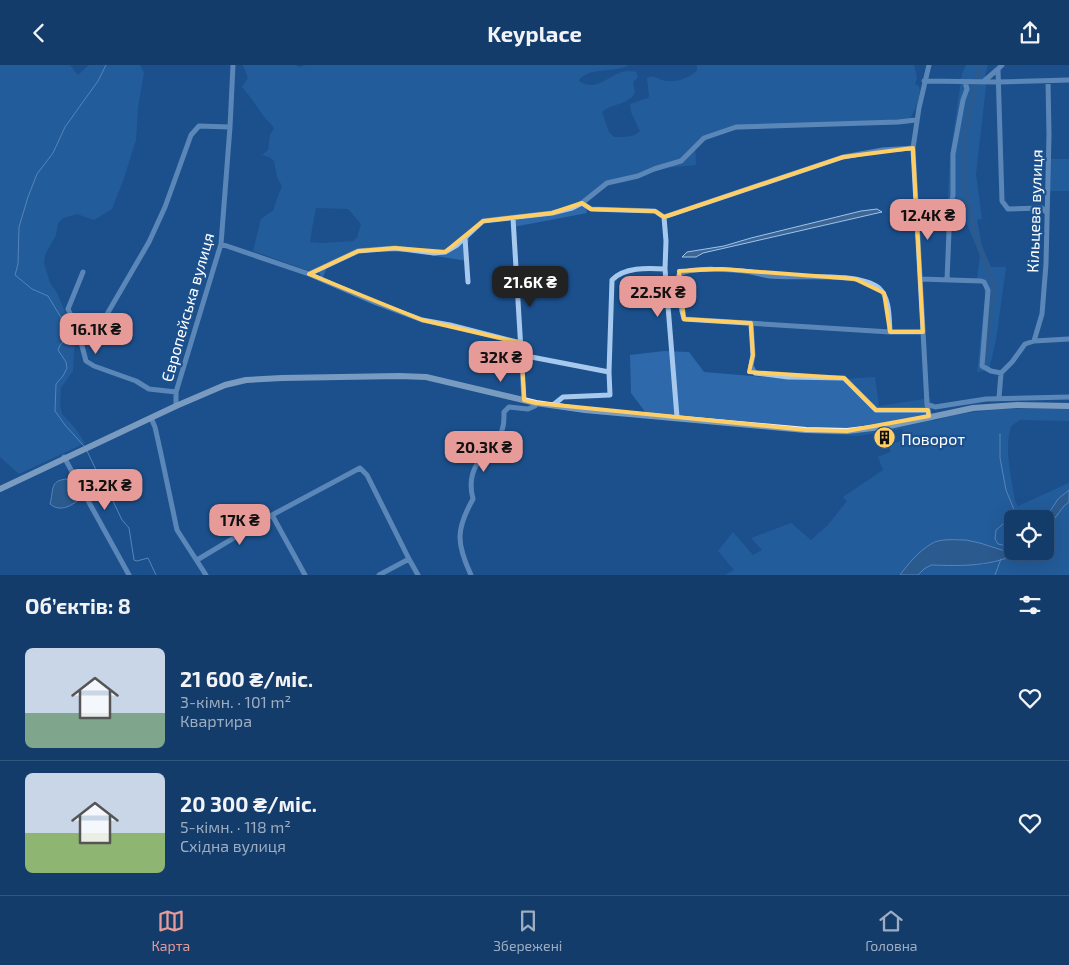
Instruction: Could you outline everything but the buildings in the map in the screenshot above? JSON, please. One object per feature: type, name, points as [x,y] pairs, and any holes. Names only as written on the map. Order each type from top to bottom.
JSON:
[{"type":"main road","points":[[0,489],[64,457],[224,385],[246,380],[282,377],[399,375],[426,377],[536,403],[585,410],[806,430],[847,431],[889,426],[928,413],[973,407],[1016,405],[1069,406]]},
{"type":"street","name":"Європейська вулиця","points":[[176,406],[176,392],[221,244],[234,65]]},
{"type":"street","points":[[751,323],[753,355],[751,366],[755,373],[788,377],[832,377],[844,379],[876,410],[928,413],[913,148],[916,121],[928,65]]},
{"type":"street","points":[[983,82],[1000,67]]},
{"type":"street","points":[[1000,67],[998,82],[1002,201],[1008,209],[1042,208],[1047,213]]},
{"type":"street","points":[[924,81],[998,82],[1069,80]]},
{"type":"street","name":"Кільцева вулиця","points":[[1034,341],[1042,314],[1046,264],[1048,81]]},
{"type":"street","points":[[947,280],[950,207],[953,195],[953,154],[963,100],[967,89],[965,82]]},
{"type":"street","points":[[309,274],[358,251],[395,248],[434,253],[445,252],[466,238],[483,221],[552,213],[572,208],[582,203],[607,183],[638,176],[681,161],[704,137],[736,127],[916,121]]},
{"type":"street","points":[[75,322],[78,318],[100,324],[103,321],[149,242],[165,207],[191,135],[196,128],[199,126],[230,127]]},
{"type":"street","points":[[664,217],[843,157],[883,150],[913,148]]},
{"type":"street","points":[[582,203],[591,209],[655,211],[664,217]]},
{"type":"street","points":[[916,209],[950,207]]},
{"type":"street","points":[[664,217],[666,241],[664,269],[677,417]]},
{"type":"street","points":[[513,218],[520,303],[524,400]]},
{"type":"street","points":[[466,238],[468,282]]},
{"type":"street","points":[[221,244],[309,274],[422,320],[521,343]]},
{"type":"street","points":[[553,405],[563,397],[610,395],[612,281],[617,275],[632,270],[664,269]]},
{"type":"street","points":[[890,332],[889,314],[884,293],[877,287],[855,279],[770,276],[721,269],[686,271],[680,275],[684,319],[890,332],[922,332]]},
{"type":"street","points":[[83,272],[68,309],[75,322],[86,361],[136,381],[149,389],[176,392]]},
{"type":"street","points":[[920,279],[984,282],[988,290],[982,366],[991,371],[1002,373]]},
{"type":"street","points":[[999,398],[1002,373],[1025,344],[1034,341],[1069,339]]},
{"type":"street","points":[[522,355],[609,372]]},
{"type":"street","points":[[927,404],[941,407],[976,400],[999,398],[1069,397]]},
{"type":"street","points":[[471,575],[458,537],[463,517],[473,499],[469,486],[472,475],[485,453],[498,439],[504,426],[504,412],[509,407],[528,409],[535,406],[536,403]]},
{"type":"street","points":[[151,418],[157,436],[177,530],[206,575]]},
{"type":"street","points":[[64,457],[129,575]]},
{"type":"street","points":[[197,560],[272,515],[360,468],[367,475],[418,575]]},
{"type":"street","points":[[272,515],[305,575]]},
{"type":"street","points":[[379,575],[409,559]]},
{"type":"highlighted area","points":[[913,148],[923,332],[890,332],[884,293],[855,279],[721,269],[679,271],[684,319],[751,323],[753,355],[749,372],[844,378],[876,410],[928,410],[929,416],[847,431],[806,430],[536,403],[524,400],[521,343],[422,320],[309,274],[358,251],[395,248],[445,252],[483,221],[552,213],[582,203],[591,209],[655,211],[664,217],[843,157]]},
{"type":"shaded area","points":[[0,65],[70,65],[78,75],[89,65],[140,65],[144,73],[138,107],[136,140],[112,209],[94,220],[77,214],[63,218],[58,223],[56,235],[45,255],[44,263],[50,283],[57,293],[77,340],[74,351],[73,371],[61,388],[60,405],[62,414],[85,443],[19,474],[0,457]]},
{"type":"shaded area","points":[[243,65],[296,65],[299,67],[306,65],[629,65],[617,69],[589,73],[579,80],[588,85],[595,85],[621,72],[636,72],[638,77],[633,82],[635,93],[627,100],[602,112],[609,132],[614,137],[631,136],[640,131],[631,112],[630,104],[648,98],[647,78],[652,77],[664,81],[679,80],[694,73],[697,70],[697,65],[914,65],[917,78],[915,84],[919,86],[920,91],[916,106],[907,124],[788,126],[726,131],[695,145],[696,165],[663,168],[639,178],[607,184],[585,200],[587,213],[513,227],[512,220],[482,223],[476,226],[469,237],[467,261],[412,252],[353,252],[328,265],[322,279],[317,268],[309,271],[253,251],[261,219],[274,210],[282,186],[277,177],[274,161],[262,155],[268,150],[270,135],[274,128],[242,87],[248,78]],"holes":[[[316,208],[348,209],[361,224],[357,238],[353,241],[310,242]]]},
{"type":"shaded area","points":[[966,65],[988,65],[985,76],[986,86],[976,174],[982,219],[977,220],[982,246],[991,267],[1006,267],[996,340],[989,370],[977,372],[985,297],[984,284],[977,279],[980,256],[962,212],[947,213],[950,156],[962,74]]},
{"type":"shaded area","points":[[1050,159],[1069,159],[1069,191],[1049,191]]},
{"type":"shaded area","points":[[877,209],[882,212],[703,253],[696,257],[682,257],[687,252],[724,246],[861,211]]},
{"type":"shaded area","points":[[664,351],[689,352],[704,372],[788,379],[831,380],[875,377],[879,406],[930,398],[933,421],[949,416],[983,411],[1069,409],[1069,421],[1020,420],[1011,426],[1008,454],[1015,501],[1018,506],[1069,483],[1069,490],[1058,499],[1051,510],[1004,510],[1004,551],[980,543],[910,562],[900,575],[725,575],[734,570],[718,551],[733,532],[753,555],[762,550],[751,538],[791,523],[811,540],[828,525],[847,501],[843,497],[883,470],[878,457],[890,452],[889,445],[903,440],[903,429],[858,436],[778,431],[649,417],[631,393],[630,355]]},
{"type":"shaded area","points":[[68,479],[77,490],[79,499],[65,507],[57,508],[50,504],[53,487],[58,481]]},
{"type":"shaded area","points":[[1069,490],[1069,502],[1054,519],[1054,510],[1051,510],[1058,499]]},
{"type":"shaded area","points":[[1069,502],[1069,575],[918,575],[931,565],[983,565],[1004,559],[1054,560],[1054,519]]},
{"type":"shaded area","points":[[966,540],[980,543],[1004,551],[1004,559],[978,564],[931,565],[918,575],[900,575],[922,550],[935,542]]},
{"type":"waterway","points":[[84,446],[55,411],[56,384],[67,368],[66,362],[58,350],[67,337],[68,332],[65,324],[48,296],[32,289],[15,275],[18,264],[19,227],[37,174],[53,153],[65,127],[98,81],[106,65]]},
{"type":"waterway","points":[[980,65],[965,132],[964,183],[976,238],[994,285],[985,362]]},
{"type":"waterway","points":[[1000,434],[1000,458],[1006,490],[1014,510]]},
{"type":"waterway","points":[[87,451],[99,476],[101,485],[113,501],[122,520],[129,528],[134,560],[148,558],[156,575]]},
{"type":"waterway","points":[[1004,523],[996,530],[995,539],[998,544],[1004,545]]},
{"type":"waterway","points":[[995,575],[1001,559]]},
{"type":"place","name":"Поворот","points":[[885,438]]}]
